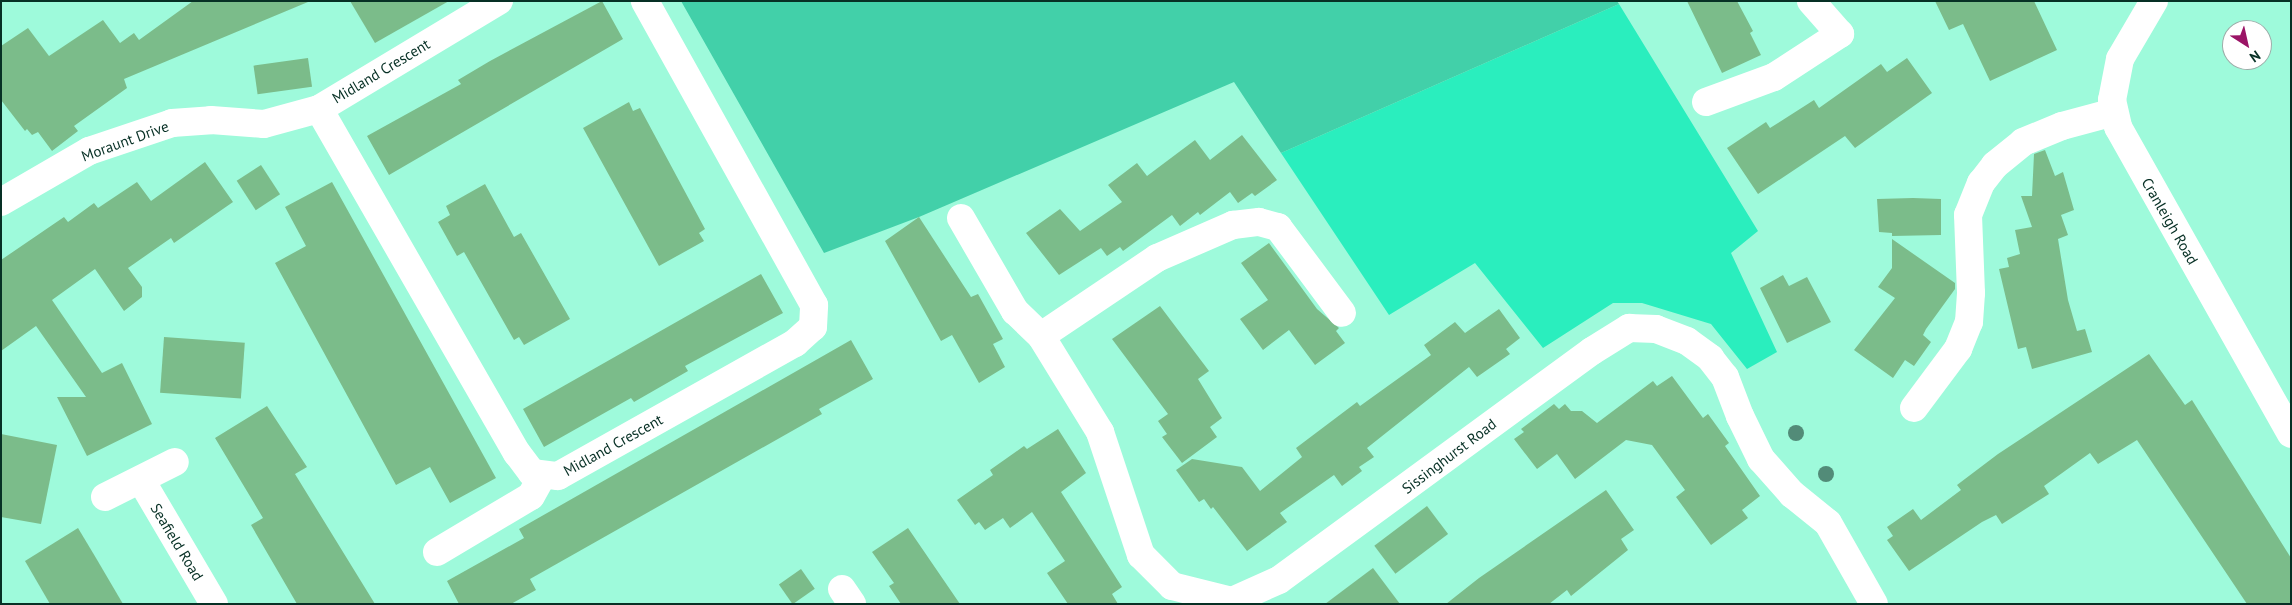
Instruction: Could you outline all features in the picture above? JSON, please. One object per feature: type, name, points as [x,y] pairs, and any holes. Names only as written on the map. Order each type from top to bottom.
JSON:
[{"type":"street","name":"Midland Crescent","points":[[499,1],[459,10],[319,109],[517,453],[532,473],[542,476],[558,476],[795,343],[812,327],[814,305],[645,1]]},
{"type":"street","points":[[1706,102],[1774,77],[1840,34],[1811,1]]},
{"type":"street","name":"Cranleigh Road","points":[[2154,1],[2120,59],[2112,90],[2114,112],[2125,141],[2291,434]]},
{"type":"street","name":"Moraunt Drive","points":[[5,192],[89,151],[172,123],[211,120],[264,124],[319,109]]},
{"type":"street","points":[[1914,408],[1958,349],[1968,322],[1971,293],[1968,215],[1982,182],[1994,165],[2023,142],[2062,126],[2114,112]]},
{"type":"street","name":"Sissinghurst Road","points":[[961,218],[1015,311],[1042,336],[1100,432],[1141,555],[1172,586],[1231,602],[1279,580],[1547,382],[1629,328],[1656,329],[1688,341],[1710,358],[1725,378],[1740,416],[1761,458],[1792,494],[1828,523],[1874,604]]},
{"type":"street","points":[[1042,336],[1157,258],[1233,225],[1259,222],[1278,228],[1342,313]]},
{"type":"street","points":[[105,497],[176,462]]},
{"type":"street","points":[[437,552],[530,496],[542,476]]},
{"type":"street","name":"Seafield Road","points":[[141,480],[214,604]]},
{"type":"green space","points":[[681,1],[1617,1],[1619,4],[1281,153],[1234,82],[919,217],[824,253]]},
{"type":"green space","points":[[1619,4],[1758,231],[1731,253],[1777,352],[1747,369],[1711,324],[1642,303],[1613,303],[1543,348],[1475,263],[1389,315],[1281,153]]},
{"type":"building","points":[[193,1],[308,2],[124,79],[127,88],[74,126],[78,131],[52,151],[38,132],[32,135],[27,129],[25,131],[1,100],[1,46],[28,28],[49,56],[103,20],[120,43],[134,33],[139,40]]},
{"type":"building","points":[[350,1],[449,1],[375,43]]},
{"type":"building","points":[[602,1],[623,39],[389,175],[367,136],[461,84],[458,80],[490,61]]},
{"type":"building","points":[[1687,1],[1737,1],[1753,31],[1750,33],[1761,55],[1722,73]]},
{"type":"building","points":[[1935,1],[2034,1],[2057,50],[1990,81],[1963,24],[1949,30]]},
{"type":"building","points":[[308,58],[312,87],[258,94],[254,66]]},
{"type":"building","points":[[1907,58],[1932,93],[1855,148],[1845,136],[1758,194],[1727,148],[1766,122],[1770,128],[1814,100],[1819,108],[1881,64],[1887,72]]},
{"type":"building","points":[[629,102],[633,111],[640,108],[705,229],[699,233],[704,241],[659,266],[583,128]]},
{"type":"building","points":[[1242,135],[1277,180],[1255,196],[1252,193],[1238,203],[1230,192],[1200,215],[1198,212],[1180,226],[1172,215],[1123,251],[1120,247],[1107,256],[1101,248],[1059,275],[1026,233],[1060,209],[1080,231],[1122,202],[1108,185],[1137,163],[1147,176],[1195,140],[1210,160]]},
{"type":"building","points":[[2045,150],[2055,176],[2063,172],[2074,210],[2061,215],[2068,235],[2058,239],[2068,300],[2077,331],[2085,329],[2092,352],[2032,369],[2026,347],[2018,349],[1999,269],[2009,267],[2007,258],[2020,254],[2015,230],[2032,227],[2021,196],[2032,196],[2034,154]]},
{"type":"building","points":[[205,162],[233,202],[174,243],[171,238],[128,268],[142,287],[142,297],[124,311],[95,269],[52,300],[102,373],[122,363],[152,424],[87,456],[57,397],[86,397],[36,326],[1,351],[1,260],[64,217],[68,222],[94,203],[98,208],[137,182],[151,201]]},
{"type":"building","points":[[261,165],[280,194],[256,210],[237,181]]},
{"type":"building","points":[[332,182],[496,478],[450,503],[430,467],[396,485],[275,263],[306,246],[285,207]]},
{"type":"building","points":[[485,184],[514,237],[521,233],[570,319],[524,345],[519,337],[514,340],[464,252],[457,256],[438,222],[450,215],[446,206]]},
{"type":"building","points":[[1877,199],[1941,199],[1941,235],[1892,236],[1892,233],[1879,232]]},
{"type":"building","points":[[919,217],[971,297],[978,294],[1003,339],[993,344],[1005,367],[979,383],[952,335],[941,341],[885,241]]},
{"type":"building","points":[[1892,239],[1955,283],[1955,289],[1923,335],[1931,342],[1914,366],[1905,360],[1893,378],[1854,350],[1895,298],[1878,287],[1892,268]]},
{"type":"building","points":[[1269,243],[1317,309],[1339,328],[1336,331],[1345,343],[1315,365],[1289,330],[1263,350],[1240,319],[1268,300],[1241,263]]},
{"type":"building","points":[[761,274],[783,313],[685,366],[688,371],[634,402],[631,398],[544,447],[523,409]]},
{"type":"building","points":[[1783,275],[1789,286],[1807,277],[1831,322],[1787,343],[1760,288]]},
{"type":"building","points":[[1160,306],[1209,371],[1198,379],[1222,418],[1210,427],[1217,437],[1182,463],[1162,437],[1167,434],[1158,421],[1168,414],[1112,339]]},
{"type":"building","points":[[1499,309],[1520,338],[1506,349],[1510,354],[1477,377],[1469,367],[1367,448],[1374,457],[1359,467],[1362,471],[1342,486],[1334,475],[1280,513],[1287,522],[1247,551],[1213,507],[1211,509],[1204,499],[1199,502],[1176,470],[1192,459],[1242,467],[1260,491],[1302,457],[1296,448],[1357,402],[1360,406],[1431,355],[1424,345],[1455,322],[1465,333]]},
{"type":"building","points":[[164,337],[245,343],[241,399],[160,393]]},
{"type":"building","points":[[851,340],[873,379],[819,409],[822,414],[530,579],[536,590],[511,604],[459,604],[447,581],[524,538],[519,529]]},
{"type":"building","points":[[2149,354],[2185,405],[2192,400],[2291,558],[2291,604],[2247,604],[2137,440],[2098,464],[2090,453],[2044,486],[2049,494],[2002,524],[1996,515],[1982,522],[1909,571],[1887,540],[1893,536],[1887,527],[1913,509],[1921,520],[1961,490],[1957,485],[1998,454]]},
{"type":"building","points":[[1672,376],[1703,418],[1708,414],[1729,443],[1725,446],[1760,496],[1742,510],[1748,518],[1711,545],[1676,497],[1685,490],[1652,445],[1626,440],[1575,479],[1557,454],[1537,469],[1514,439],[1524,432],[1521,429],[1554,404],[1559,409],[1565,404],[1571,411],[1582,411],[1597,423],[1653,381],[1657,386]]},
{"type":"building","points":[[267,406],[307,467],[295,474],[375,604],[297,604],[251,525],[263,518],[215,438]]},
{"type":"building","points":[[1058,429],[1086,473],[1061,492],[1122,587],[1112,594],[1118,604],[1068,604],[1047,573],[1065,561],[1032,512],[1010,528],[1003,518],[985,530],[979,522],[975,525],[957,500],[993,475],[990,470],[1024,446],[1027,449]]},
{"type":"building","points":[[1,434],[57,445],[41,524],[1,517]]},
{"type":"building","points":[[1606,490],[1634,530],[1621,539],[1628,550],[1571,596],[1567,590],[1549,604],[1446,604],[1479,578]]},
{"type":"building","points":[[1427,506],[1448,534],[1395,574],[1374,546]]},
{"type":"building","points":[[78,528],[123,604],[50,604],[25,561]]},
{"type":"building","points":[[908,528],[960,604],[901,604],[889,586],[894,583],[872,552]]},
{"type":"building","points":[[1373,568],[1400,604],[1325,604]]},
{"type":"building","points":[[801,569],[815,589],[793,604],[779,584]]}]
